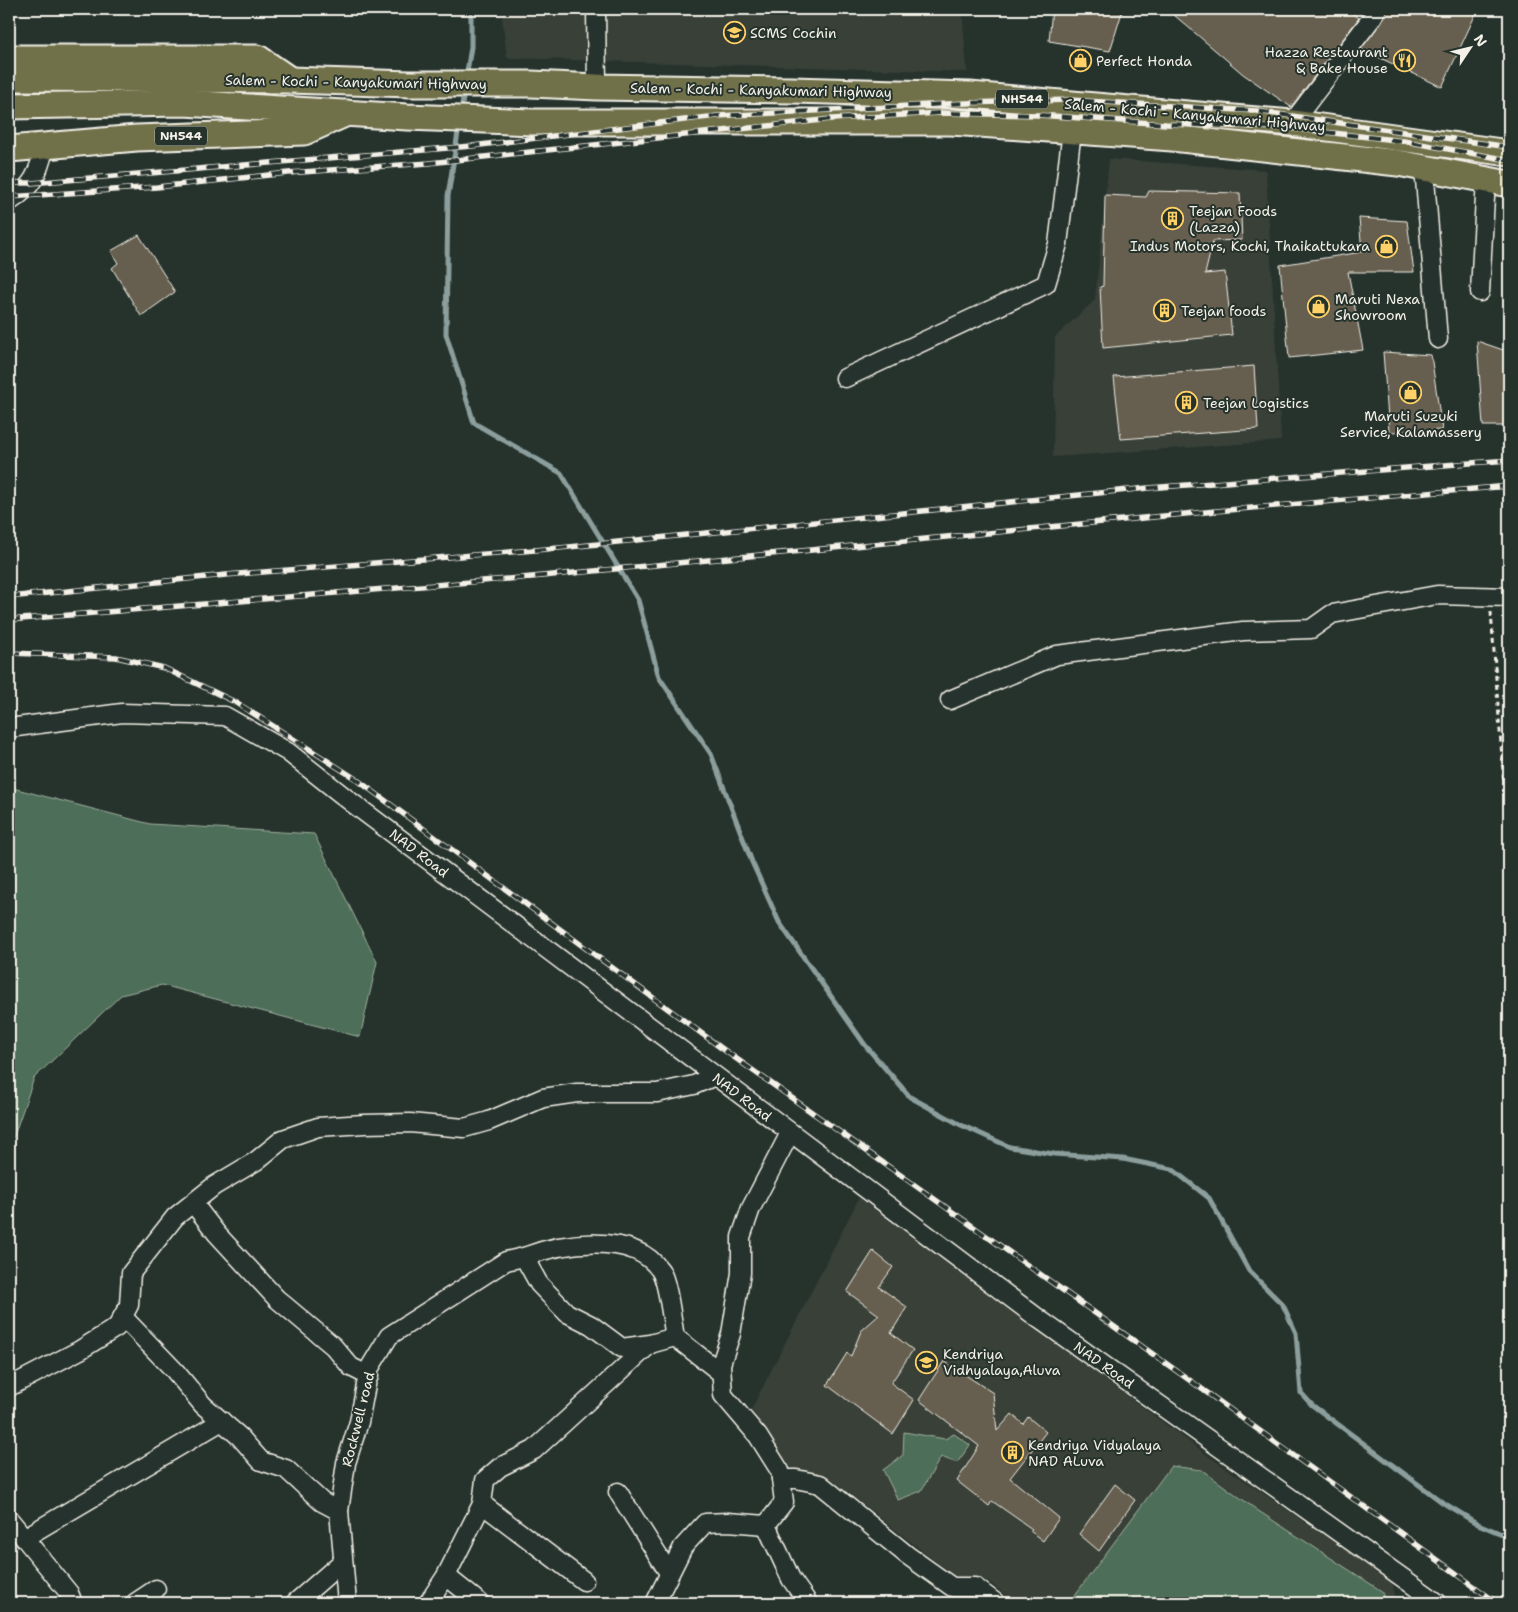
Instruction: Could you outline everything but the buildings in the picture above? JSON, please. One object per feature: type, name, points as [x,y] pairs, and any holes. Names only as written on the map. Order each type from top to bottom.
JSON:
[{"type":"highway","points":[[9,58],[258,58],[290,80]]},
{"type":"highway","name":"Salem - Kochi - Kanyakumari Highway","points":[[9,78],[531,84],[970,95],[1292,123],[1509,153]]},
{"type":"highway","name":"Salem - Kochi - Kanyakumari Highway","points":[[9,106],[184,103],[407,117],[532,122],[950,122],[1182,140],[1424,168],[1498,181]]},
{"type":"highway","name":"NH544","points":[[9,149],[136,138],[304,132],[350,112]]},
{"type":"street","points":[[596,9],[597,87]]},
{"type":"street","points":[[1292,123],[1377,9]]},
{"type":"street","points":[[845,378],[1046,284],[1058,244],[1072,131]]},
{"type":"street","points":[[9,202],[23,193],[37,177],[45,146]]},
{"type":"street","points":[[1424,168],[1438,338]]},
{"type":"street","points":[[1480,292],[1498,181]]},
{"type":"street","points":[[950,700],[1057,655],[1243,631],[1311,629],[1332,614],[1437,595],[1509,597]]},
{"type":"street","name":"NAD Road","points":[[9,728],[122,713],[225,716],[288,752],[374,820],[1039,1319],[1438,1603]]},
{"type":"street","points":[[9,1387],[80,1350],[118,1327],[129,1305],[131,1273],[175,1217],[283,1139],[318,1127],[410,1123],[464,1128],[489,1121],[543,1098],[576,1093],[657,1093],[694,1085],[715,1076]]},
{"type":"street","points":[[766,1525],[784,1502],[780,1471],[758,1436],[723,1394],[721,1364],[731,1334],[741,1273],[741,1237],[751,1208],[790,1133]]},
{"type":"street","points":[[193,1203],[216,1234],[277,1300],[333,1346],[351,1367],[369,1376]]},
{"type":"street","name":"Rockwell road","points":[[347,1603],[339,1511],[346,1463],[359,1422],[369,1369],[388,1336],[506,1261],[567,1245],[603,1244],[636,1249],[661,1270],[675,1337]]},
{"type":"street","points":[[524,1257],[539,1284],[567,1313],[591,1325],[622,1348],[650,1344],[675,1337],[721,1373]]},
{"type":"street","points":[[123,1318],[175,1371],[204,1405],[240,1437],[261,1461],[286,1469],[322,1502],[339,1511]]},
{"type":"street","points":[[428,1603],[446,1576],[482,1504],[485,1480],[500,1467],[534,1450],[650,1344]]},
{"type":"street","points":[[24,1538],[155,1459],[222,1422]]},
{"type":"street","points":[[781,1479],[796,1479],[820,1484],[907,1555],[952,1587],[975,1588],[996,1603]]},
{"type":"street","points":[[618,1492],[669,1573]]},
{"type":"street","points":[[482,1504],[584,1582]]},
{"type":"street","points":[[9,1519],[69,1593],[70,1602]]},
{"type":"street","points":[[655,1603],[682,1547],[705,1523],[728,1522],[766,1525]]},
{"type":"street","points":[[766,1525],[791,1579],[808,1603]]},
{"type":"street","points":[[296,1603],[342,1562]]},
{"type":"street","points":[[446,1576],[480,1603]]},
{"type":"street","points":[[135,1603],[156,1589]]},
{"type":"path","points":[[1490,596],[1509,850]]},
{"type":"shaded area","name":"SCMS Cochin","points":[[501,9],[962,9],[967,72],[507,58]]},
{"type":"shaded area","points":[[1109,159],[1266,170],[1281,441],[1053,457],[1055,337],[1095,300]]},
{"type":"shaded area","name":"Kendriya Vidhyalaya,Aluva","points":[[859,1198],[1214,1460],[1393,1582],[1394,1603],[1015,1603],[988,1581],[955,1577],[826,1475],[789,1469],[751,1410]]},
{"type":"green space","points":[[9,787],[150,824],[314,834],[377,962],[360,1037],[162,985],[121,995],[34,1078],[9,1150]]},
{"type":"green space","points":[[904,1432],[945,1439],[954,1434],[970,1445],[957,1463],[941,1457],[921,1491],[898,1500],[883,1470],[903,1455]]},
{"type":"green space","points":[[1171,1466],[1202,1470],[1257,1510],[1383,1592],[1383,1603],[1069,1603]]},
{"type":"waterway","points":[[466,78],[471,47],[471,9]]},
{"type":"waterway","points":[[461,112],[464,91]]},
{"type":"waterway","points":[[459,126],[448,196],[446,334],[474,423],[561,473],[638,600],[659,677],[711,754],[752,862],[779,922],[865,1045],[910,1097],[961,1125],[1010,1147],[1054,1154],[1123,1159],[1172,1169],[1209,1198],[1249,1271],[1283,1305],[1296,1333],[1301,1393],[1312,1405],[1442,1502],[1478,1524],[1509,1537]]},
{"type":"railway","points":[[9,183],[31,183],[472,146],[717,116],[966,103],[1069,100],[1256,111],[1509,147]]},
{"type":"railway","points":[[9,197],[157,187],[288,173],[429,163],[832,119],[941,113],[1038,115],[1166,124],[1289,128],[1404,141],[1509,160]]},
{"type":"railway","points":[[9,597],[226,575],[559,548],[1148,488],[1509,460]]},
{"type":"railway","points":[[9,620],[532,577],[1216,511],[1509,486]]},
{"type":"railway","points":[[9,653],[116,657],[164,668],[237,703],[356,779],[724,1050],[1195,1384],[1497,1603]]},
{"type":"place","name":"SCMS Cochin","points":[[734,33]]},
{"type":"place","name":"Hazza Restaurant & Bake House","points":[[1404,60]]},
{"type":"place","name":"Perfect Honda","points":[[1080,61]]},
{"type":"place","name":"Teejan Foods (Lazza)","points":[[1173,219]]},
{"type":"place","name":"Indus Motors, Kochi, Thaikattukara","points":[[1386,246]]},
{"type":"place","name":"Maruti Nexa Showroom","points":[[1319,307]]},
{"type":"place","name":"Teejan foods","points":[[1165,311]]},
{"type":"place","name":"Maruti Suzuki Service, Kalamassery","points":[[1411,393]]},
{"type":"place","name":"Teejan Logistics","points":[[1187,403]]},
{"type":"place","name":"Kendriya Vidhyalaya,Aluva","points":[[927,1362]]},
{"type":"place","name":"Kendriya Vidyalaya NAD ALuva","points":[[1012,1453]]}]
